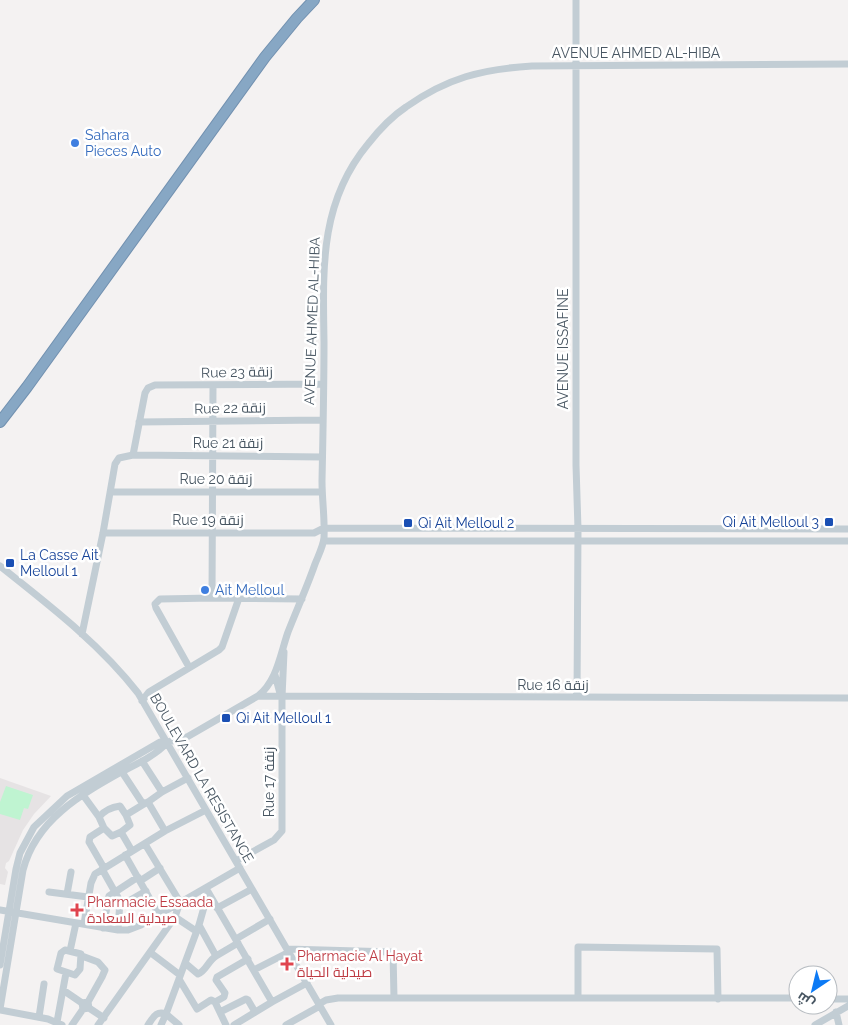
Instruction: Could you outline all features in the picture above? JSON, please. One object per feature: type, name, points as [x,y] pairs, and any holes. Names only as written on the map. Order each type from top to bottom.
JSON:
[{"type":"highway","points":[[0,413],[253,62],[304,0]]},
{"type":"highway","points":[[0,422],[265,57],[314,0]]},
{"type":"street","name":"AVENUE ISSAFINE","points":[[576,0],[577,698]]},
{"type":"street","name":"AVENUE AHMED AL-HIBA","points":[[20,869],[20,852],[34,827],[54,806],[67,796],[160,742],[187,737],[258,696],[266,690],[275,675],[288,632],[324,540],[322,492],[323,280],[328,228],[333,208],[344,181],[364,148],[382,126],[401,110],[430,91],[445,84],[493,69],[532,66],[848,64]]},
{"type":"street","name":"Rue 23 زنقة","points":[[139,422],[145,393],[151,386],[155,385],[323,384]]},
{"type":"street","points":[[212,598],[213,386]]},
{"type":"street","name":"Rue 22 زنقة","points":[[139,422],[322,420]]},
{"type":"street","points":[[82,634],[117,460],[122,456],[133,455],[139,422]]},
{"type":"street","name":"Rue 21 زنقة","points":[[133,455],[322,457]]},
{"type":"street","name":"Rue 20 زنقة","points":[[110,492],[322,492]]},
{"type":"street","points":[[324,528],[848,529]]},
{"type":"street","name":"Rue 19 زنقة","points":[[103,533],[314,533],[324,528]]},
{"type":"street","points":[[394,529],[395,541]]},
{"type":"street","points":[[690,529],[690,540]]},
{"type":"street","points":[[741,529],[741,540]]},
{"type":"street","points":[[314,533],[324,540],[848,541]]},
{"type":"street","name":"BOULEVARD LA RESISTANCE","points":[[0,565],[82,634],[122,673],[138,693],[331,1025]]},
{"type":"street","points":[[189,667],[156,608],[157,601],[164,598],[302,599]]},
{"type":"street","points":[[142,701],[149,692],[189,667],[215,654],[222,647],[238,598]]},
{"type":"street","name":"Rue 17 زنقة","points":[[236,861],[274,840],[282,831],[280,693],[284,676],[284,647]]},
{"type":"street","name":"AVENUE AHMED AL-HIBA","points":[[275,675],[280,693]]},
{"type":"street","points":[[138,693],[149,692]]},
{"type":"street","name":"Rue 16 زنقة","points":[[258,696],[280,693],[577,698],[848,698]]},
{"type":"street","points":[[66,972],[60,1024],[39,1017],[0,1009],[20,869],[40,833],[62,810],[83,794],[142,762],[168,742]]},
{"type":"street","points":[[142,762],[162,792]]},
{"type":"street","points":[[122,772],[165,832]]},
{"type":"street","points":[[126,815],[188,778]]},
{"type":"street","points":[[83,794],[99,817],[104,828],[112,836],[130,825],[122,808],[118,806],[99,817]]},
{"type":"street","points":[[70,951],[80,924],[92,879],[103,868],[206,810]]},
{"type":"street","points":[[104,828],[93,834],[89,839],[120,901],[118,930]]},
{"type":"street","points":[[121,832],[139,879],[159,915]]},
{"type":"street","points":[[98,1025],[175,917],[180,902],[145,844]]},
{"type":"street","points":[[102,928],[107,900],[110,895],[160,868]]},
{"type":"street","points":[[0,910],[102,928],[132,929],[180,902],[207,890],[240,868]]},
{"type":"street","points":[[67,894],[71,872]]},
{"type":"street","points":[[217,908],[252,889]]},
{"type":"street","points":[[207,890],[272,1002]]},
{"type":"street","points":[[161,1025],[198,928],[207,890]]},
{"type":"street","points":[[49,892],[88,897]]},
{"type":"street","points":[[120,906],[146,892]]},
{"type":"street","points":[[0,965],[13,912]]},
{"type":"street","points":[[175,917],[198,928],[216,956]]},
{"type":"street","points":[[185,963],[193,971],[200,973],[210,960],[270,919]]},
{"type":"street","points":[[578,998],[578,947],[717,948],[718,999]]},
{"type":"street","points":[[72,1025],[102,978],[104,970],[98,962],[82,956],[79,952],[65,950],[61,951],[57,968],[59,971],[75,975],[80,969],[82,956]]},
{"type":"street","points":[[254,970],[288,950],[393,952],[394,998]]},
{"type":"street","points":[[151,953],[179,977],[196,1008],[211,1000],[215,1002],[224,997],[225,995],[216,980],[217,977],[248,959]]},
{"type":"street","points":[[240,1024],[255,1012],[307,983]]},
{"type":"street","points":[[39,1017],[44,984]]},
{"type":"street","points":[[63,990],[104,1018]]},
{"type":"street","points":[[290,1024],[330,999],[338,998],[788,998]]},
{"type":"street","points":[[220,1012],[246,999],[255,1012]]},
{"type":"street","points":[[215,1002],[226,1025]]},
{"type":"street","points":[[148,1025],[157,1013],[166,1014],[179,1025]]},
{"type":"street","points":[[815,1025],[831,1015]]},
{"type":"shaded area","points":[[0,778],[51,796],[34,814],[23,830],[9,861],[6,863],[5,868],[8,872],[5,885],[0,884]]},
{"type":"green space","points":[[6,786],[33,795],[28,809],[24,808],[20,820],[0,814],[0,802]]},
{"type":"place","name":"Sahara Pieces Auto","points":[[75,143]]},
{"type":"place","name":"Qi Ait Melloul 3","points":[[829,522]]},
{"type":"place","name":"Qi Ait Melloul 2","points":[[408,523]]},
{"type":"place","name":"La Casse Ait Melloul 1","points":[[10,563]]},
{"type":"place","name":"Ait Melloul","points":[[205,590]]},
{"type":"place","name":"Qi Ait Melloul 1","points":[[226,718]]},
{"type":"place","name":"Pharmacie Essaada صيدلية السعادة","points":[[77,910]]},
{"type":"place","name":"Pharmacie Al Hayat صيدلية الحياة","points":[[287,964]]}]
